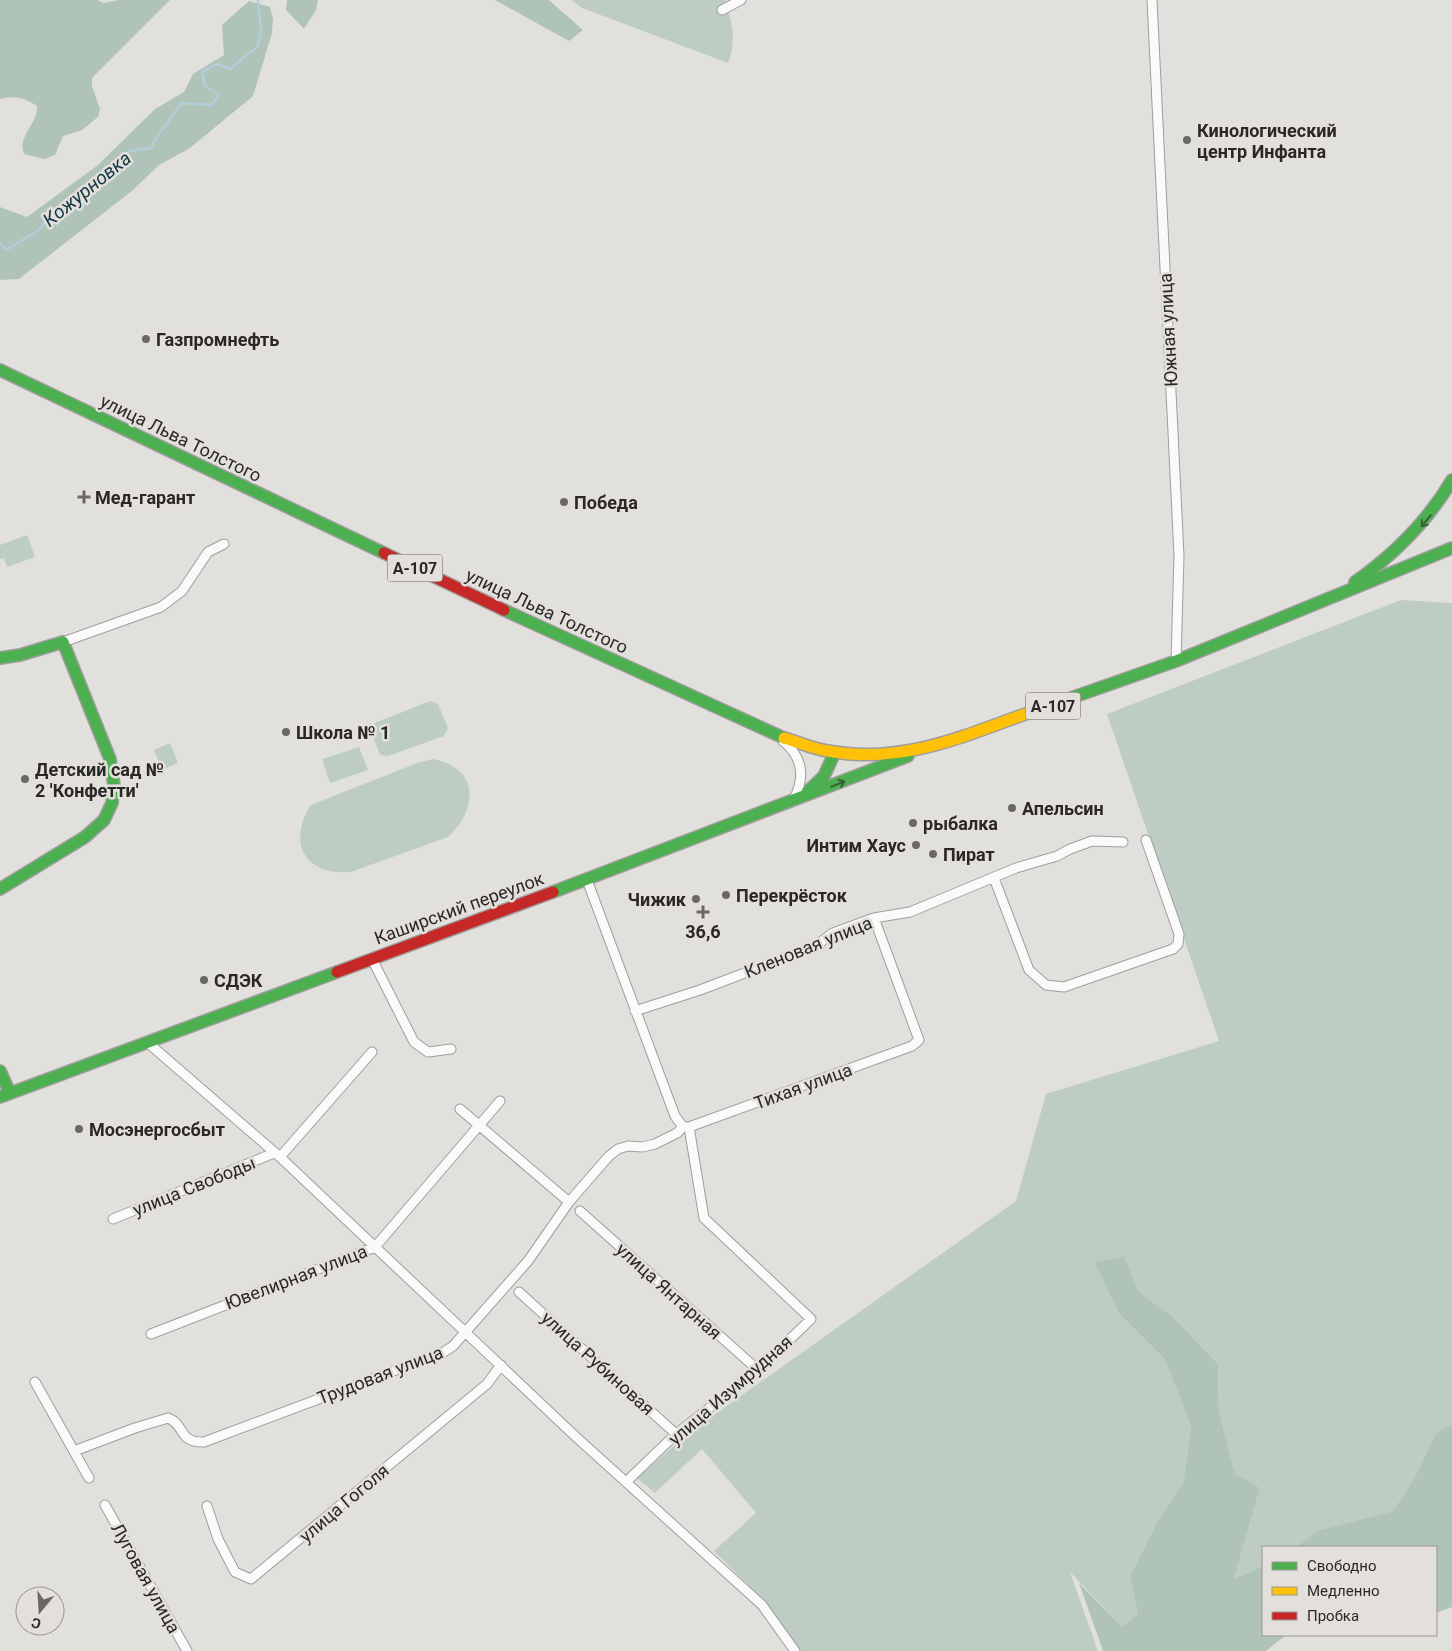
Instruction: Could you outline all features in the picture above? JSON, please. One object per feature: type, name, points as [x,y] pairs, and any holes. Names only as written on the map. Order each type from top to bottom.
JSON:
[{"type":"main road","name":"улица Льва Толстого","points":[[0,370],[572,643],[775,735],[835,752],[883,755],[930,748]]},
{"type":"main road","points":[[1347,587],[1388,556],[1422,525],[1452,480]]},
{"type":"main road","name":"А-107","points":[[1291,613],[1452,538]]},
{"type":"main road","name":"А-107","points":[[930,748],[1176,661],[1452,548]]},
{"type":"main road","points":[[1421,562],[1452,554]]},
{"type":"main road","points":[[0,658],[20,655],[63,642],[110,759],[114,786],[112,803],[104,820],[85,837],[0,889]]},
{"type":"main road","name":"Каширский переулок","points":[[5,1095],[587,880],[930,748]]},
{"type":"main road","points":[[793,801],[806,793],[824,776],[835,752]]},
{"type":"main road","points":[[0,1072],[5,1095]]},
{"type":"street","points":[[722,10],[741,0]]},
{"type":"street","name":"Южная улица","points":[[1152,0],[1179,556],[1176,661]]},
{"type":"street","points":[[63,642],[160,607],[182,591],[208,552],[224,544]]},
{"type":"street","points":[[775,735],[791,749],[801,764],[800,785],[793,801]]},
{"type":"street","points":[[994,878],[1029,970],[1046,985],[1064,987],[1173,949],[1178,944],[1178,934],[1146,840]]},
{"type":"street","name":"Кленовая улица","points":[[635,1011],[700,990],[796,954],[818,944],[834,933],[874,918],[910,912],[1016,868],[1057,856],[1092,841],[1123,842]]},
{"type":"street","points":[[587,880],[675,1116],[686,1127]]},
{"type":"street","name":"Тихая улица","points":[[609,1156],[618,1149],[628,1146],[655,1144],[686,1127],[912,1046],[920,1040],[874,918]]},
{"type":"street","points":[[372,959],[414,1042],[428,1052],[450,1049]]},
{"type":"street","points":[[147,1042],[277,1155],[501,1365],[762,1605],[795,1651]]},
{"type":"street","name":"улица Свободы","points":[[113,1219],[277,1155],[372,1052]]},
{"type":"street","name":"Ювелирная улица","points":[[151,1334],[375,1246],[500,1101]]},
{"type":"street","points":[[460,1109],[569,1202]]},
{"type":"street","name":"улица Изумрудная","points":[[627,1481],[676,1434],[758,1370],[811,1319],[704,1218],[686,1127]]},
{"type":"street","name":"Трудовая улица","points":[[74,1452],[134,1428],[168,1418],[177,1424],[187,1440],[194,1443],[204,1442],[444,1352],[466,1331],[528,1261],[569,1202],[609,1156]]},
{"type":"street","name":"улица Янтарная","points":[[580,1211],[758,1370]]},
{"type":"street","name":"улица Рубиновая","points":[[519,1292],[676,1434]]},
{"type":"street","name":"улица Гоголя","points":[[207,1506],[218,1539],[235,1572],[251,1579],[486,1384],[501,1365]]},
{"type":"street","points":[[35,1382],[89,1478]]},
{"type":"street","name":"Луговая улица","points":[[105,1505],[188,1651]]},
{"type":"shaded area","points":[[571,0],[725,0],[730,16],[733,39],[731,55],[728,63],[582,8]]},
{"type":"shaded area","points":[[27,535],[35,557],[7,567],[4,558],[0,559],[0,545]]},
{"type":"shaded area","points":[[1401,600],[1452,603],[1452,1424],[1436,1433],[1415,1477],[1393,1511],[1318,1531],[1297,1546],[1262,1546],[1262,1566],[1234,1579],[1260,1488],[1235,1475],[1219,1413],[1218,1364],[1174,1318],[1138,1291],[1125,1256],[1094,1262],[1120,1315],[1165,1360],[1191,1426],[1185,1482],[1155,1526],[1130,1576],[1138,1614],[1122,1627],[1070,1572],[1098,1651],[797,1651],[762,1599],[714,1551],[756,1513],[702,1449],[655,1493],[637,1478],[690,1432],[1016,1201],[1046,1094],[1219,1041],[1107,714]]},
{"type":"shaded area","points":[[430,701],[438,704],[448,728],[444,736],[388,756],[380,755],[371,731],[375,723]]},
{"type":"shaded area","points":[[170,743],[178,763],[162,770],[154,750]]},
{"type":"shaded area","points":[[359,747],[368,770],[330,783],[322,759]]},
{"type":"shaded area","points":[[433,759],[448,764],[459,771],[466,780],[469,790],[469,802],[465,814],[458,826],[448,837],[351,872],[335,872],[322,869],[312,863],[305,855],[301,844],[300,832],[311,805],[417,763]]},
{"type":"green space","points":[[0,0],[97,0],[104,3],[119,0],[170,0],[92,78],[92,86],[100,109],[98,117],[82,130],[63,136],[55,155],[44,159],[24,154],[23,148],[23,141],[34,119],[37,106],[19,98],[0,99]]},
{"type":"green space","points":[[287,0],[318,0],[316,10],[304,29],[286,10]]},
{"type":"green space","points":[[495,0],[549,0],[583,30],[569,41]]},
{"type":"green space","points":[[249,1],[270,7],[273,19],[272,33],[253,96],[190,148],[159,165],[133,190],[19,279],[0,280],[0,207],[27,217],[98,165],[155,109],[184,92],[193,74],[224,55],[222,25]]},
{"type":"green space","points":[[1125,1256],[1138,1291],[1174,1318],[1218,1364],[1219,1413],[1235,1474],[1260,1488],[1234,1579],[1262,1566],[1262,1636],[1285,1636],[1266,1651],[1103,1651],[1079,1583],[1122,1627],[1138,1614],[1130,1576],[1155,1526],[1184,1482],[1191,1426],[1165,1360],[1120,1315],[1094,1262]]},
{"type":"green space","points":[[1452,1424],[1452,1607],[1437,1613],[1437,1546],[1297,1546],[1317,1531],[1393,1511],[1415,1477],[1436,1433]]},
{"type":"waterway","name":"Кожурновка","points":[[0,243],[6,250],[36,232],[51,218],[78,201],[97,181],[116,166],[129,151],[151,148],[157,136],[181,103],[212,105],[219,94],[205,86],[202,72],[217,64],[230,69],[258,46],[261,28],[258,0]]},
{"type":"traffic: fast","points":[[0,370],[384,553]]},
{"type":"traffic: fast","points":[[1355,582],[1384,560],[1409,536],[1432,510],[1452,480]]},
{"type":"traffic: fast","points":[[1031,712],[1176,661],[1452,548]]},
{"type":"traffic: fast","points":[[504,610],[784,738]]},
{"type":"traffic: fast","points":[[0,658],[20,655],[63,642],[110,759],[114,786],[112,803],[104,820],[85,837],[0,889]]},
{"type":"traffic: fast","points":[[807,792],[824,776],[835,752]]},
{"type":"traffic: fast","points":[[553,892],[908,756]]},
{"type":"traffic: fast","points":[[0,1097],[337,972]]},
{"type":"traffic: fast","points":[[0,1071],[10,1093]]},
{"type":"traffic: slow","points":[[784,738],[828,751],[881,754],[932,746],[1031,712]]},
{"type":"traffic: jam","points":[[384,553],[504,610]]},
{"type":"traffic: jam","points":[[337,972],[553,892]]},
{"type":"place","name":"Кинологический центр Инфанта","points":[[1187,140]]},
{"type":"place","name":"Газпромнефть","points":[[146,339]]},
{"type":"place","name":"Мед-гарант","points":[[84,497]]},
{"type":"place","name":"Победа","points":[[564,502]]},
{"type":"place","name":"Школа № 1","points":[[286,732]]},
{"type":"place","name":"Детский сад № 2 'Конфетти'","points":[[25,779]]},
{"type":"place","name":"Апельсин","points":[[1012,808]]},
{"type":"place","name":"рыбалка","points":[[913,823]]},
{"type":"place","name":"Интим Хаус","points":[[916,845]]},
{"type":"place","name":"Пират","points":[[933,854]]},
{"type":"place","name":"Перекрёсток","points":[[726,895]]},
{"type":"place","name":"Чижик","points":[[696,899]]},
{"type":"place","name":"36,6","points":[[703,912]]},
{"type":"place","name":"СДЭК","points":[[204,980]]},
{"type":"place","name":"Мосэнергосбыт","points":[[79,1129]]}]
